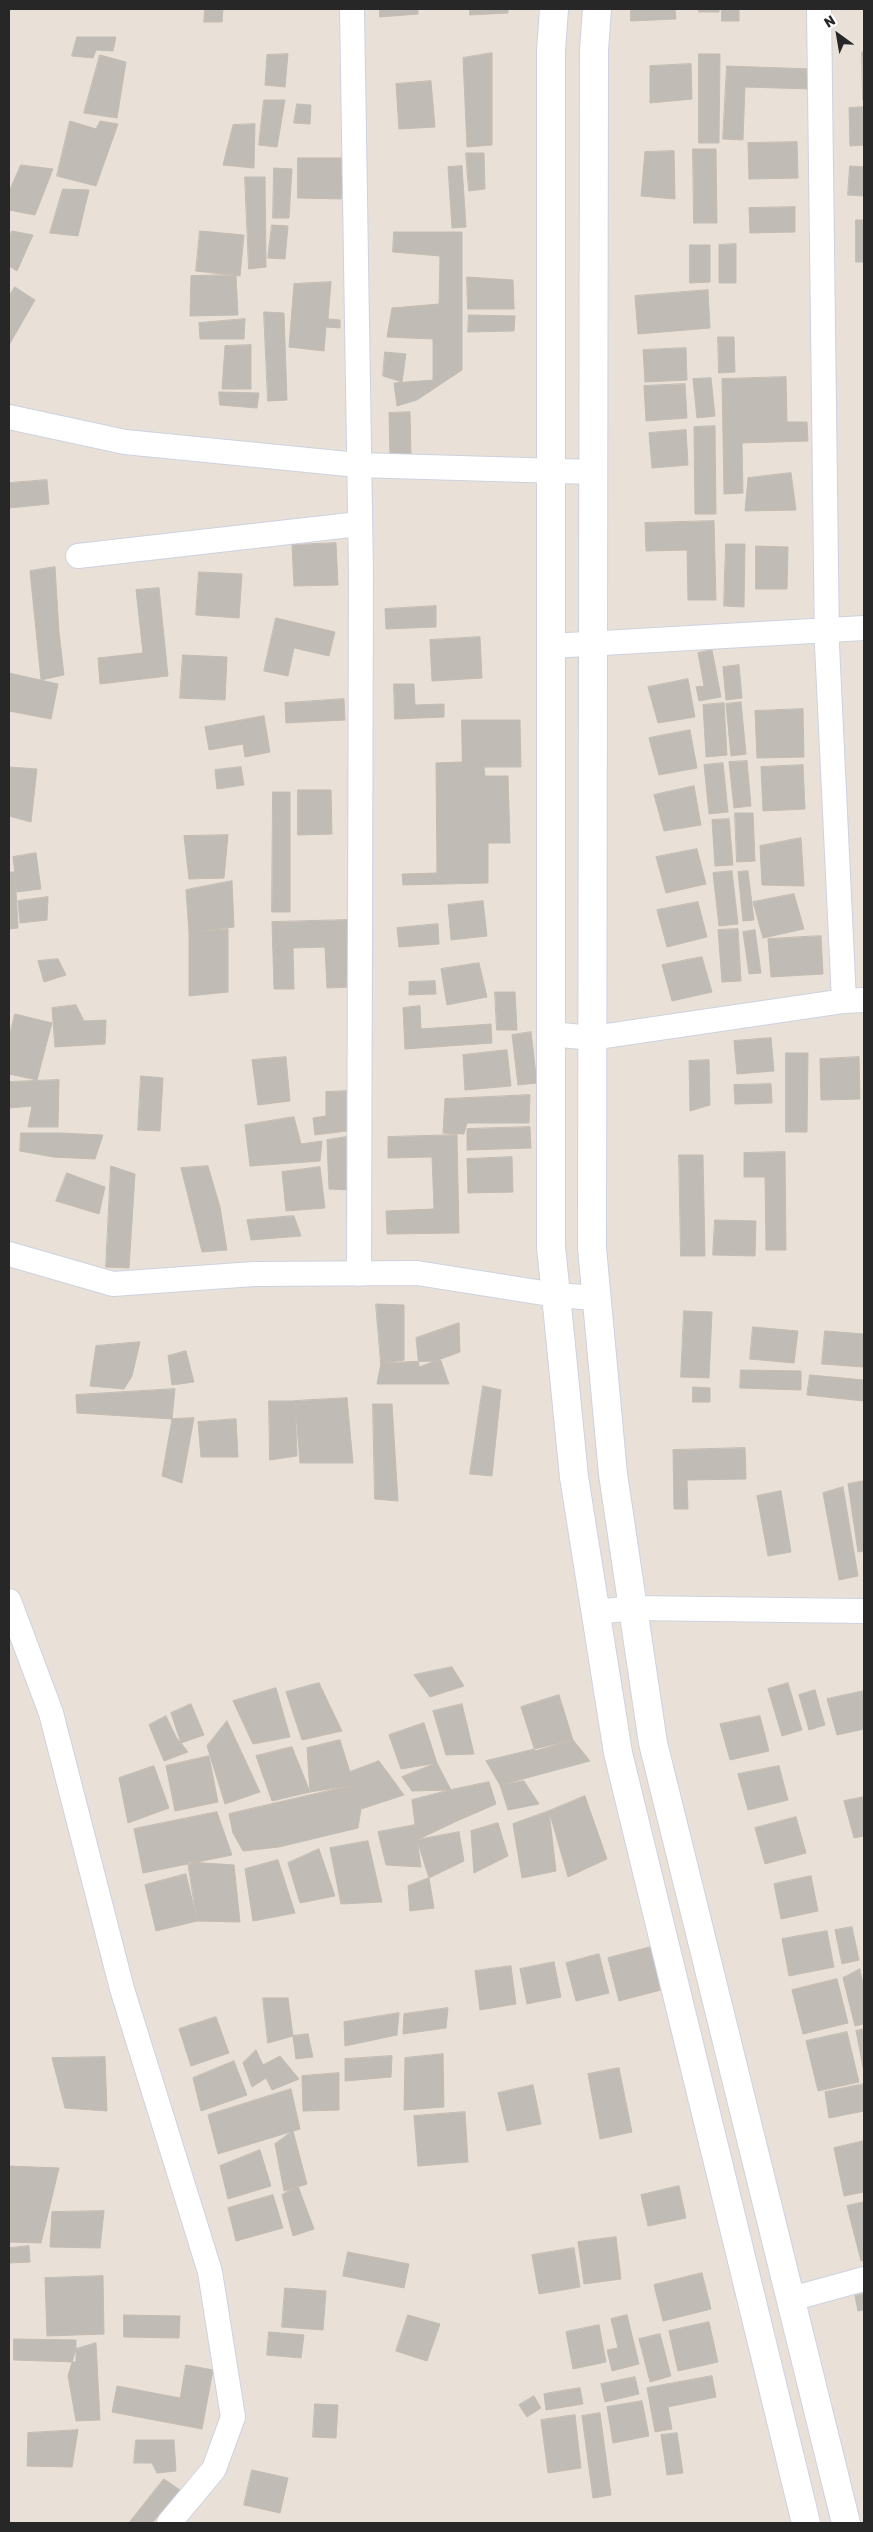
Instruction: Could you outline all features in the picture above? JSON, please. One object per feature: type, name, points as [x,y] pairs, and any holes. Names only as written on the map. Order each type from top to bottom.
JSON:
[{"type":"main road","points":[[554,9],[551,50],[551,1247],[574,1477],[618,1753],[806,2523]]},
{"type":"main road","points":[[596,9],[594,50],[592,1248],[613,1474],[653,1743],[846,2523]]},
{"type":"street","points":[[352,9],[360,524],[359,1274]]},
{"type":"street","points":[[551,1034],[592,1038],[854,1000],[827,628],[819,9]]},
{"type":"street","points":[[9,417],[125,442],[358,465],[593,472]]},
{"type":"street","points":[[78,556],[360,524]]},
{"type":"street","points":[[551,646],[827,628],[864,628]]},
{"type":"street","points":[[9,1254],[113,1284],[254,1274],[417,1273],[556,1295],[596,1298]]},
{"type":"street","points":[[9,1601],[51,1713],[122,1989],[210,2272],[233,2417],[214,2469],[168,2523]]},
{"type":"street","points":[[596,1612],[633,1608],[864,1611]]},
{"type":"street","points":[[791,2299],[864,2279]]},
{"type":"building","points":[[205,9],[223,9],[222,22],[204,22]]},
{"type":"building","points":[[380,9],[418,9],[418,14],[380,17]]},
{"type":"building","points":[[470,9],[508,9],[508,13],[470,15]]},
{"type":"building","points":[[631,9],[675,9],[676,19],[631,21]]},
{"type":"building","points":[[699,9],[719,9],[719,12],[699,12]]},
{"type":"building","points":[[722,9],[739,9],[739,21],[722,21]]},
{"type":"building","points":[[77,37],[116,37],[113,51],[96,50],[93,58],[72,56]]},
{"type":"building","points":[[862,52],[864,52],[864,100],[863,100]]},
{"type":"building","points":[[492,53],[492,145],[467,147],[463,58]]},
{"type":"building","points":[[288,54],[285,87],[265,85],[267,55]]},
{"type":"building","points":[[699,54],[720,54],[719,143],[699,143]]},
{"type":"building","points":[[100,55],[126,62],[117,118],[84,113]]},
{"type":"building","points":[[691,64],[692,99],[650,103],[650,66]]},
{"type":"building","points":[[727,66],[811,69],[811,89],[745,87],[743,140],[723,139]]},
{"type":"building","points":[[431,81],[435,127],[399,129],[396,84]]},
{"type":"building","points":[[264,100],[285,100],[277,147],[259,145]]},
{"type":"building","points":[[297,104],[311,105],[310,124],[294,123]]},
{"type":"building","points":[[864,107],[864,145],[850,146],[849,108]]},
{"type":"building","points":[[70,121],[96,129],[100,121],[118,124],[96,186],[57,176]]},
{"type":"building","points":[[255,124],[254,168],[223,165],[233,125]]},
{"type":"building","points":[[797,142],[798,178],[749,179],[748,143]]},
{"type":"building","points":[[693,149],[716,149],[717,223],[694,223]]},
{"type":"building","points":[[674,151],[675,199],[641,196],[645,152]]},
{"type":"building","points":[[466,153],[484,153],[485,189],[469,191]]},
{"type":"building","points":[[298,158],[344,158],[341,199],[298,198]]},
{"type":"building","points":[[21,165],[53,169],[35,215],[9,210],[9,192]]},
{"type":"building","points":[[462,166],[466,227],[452,228],[448,167]]},
{"type":"building","points":[[850,166],[864,167],[864,196],[848,195]]},
{"type":"building","points":[[274,168],[292,169],[289,218],[273,218]]},
{"type":"building","points":[[245,177],[265,177],[266,267],[249,269]]},
{"type":"building","points":[[63,189],[89,190],[78,236],[50,233]]},
{"type":"building","points":[[795,207],[795,232],[750,233],[749,208]]},
{"type":"building","points":[[856,220],[864,220],[864,262],[856,262]]},
{"type":"building","points":[[272,225],[288,226],[285,259],[268,258]]},
{"type":"building","points":[[12,231],[33,235],[17,271],[9,266],[9,239]]},
{"type":"building","points":[[200,231],[244,235],[240,276],[196,271]]},
{"type":"building","points":[[394,232],[462,232],[462,370],[417,400],[397,406],[394,383],[433,380],[433,339],[387,337],[392,308],[439,304],[440,256],[393,252]]},
{"type":"building","points":[[736,244],[736,283],[719,283],[719,245]]},
{"type":"building","points":[[690,245],[710,245],[710,282],[690,283]]},
{"type":"building","points":[[236,275],[238,315],[190,316],[191,276]]},
{"type":"building","points":[[467,277],[513,280],[514,309],[468,309]]},
{"type":"building","points":[[331,282],[328,319],[340,320],[340,328],[326,327],[324,351],[289,347],[294,284]]},
{"type":"building","points":[[15,287],[35,300],[9,345],[9,296]]},
{"type":"building","points":[[708,290],[710,328],[638,334],[635,296]]},
{"type":"building","points":[[264,312],[284,313],[287,400],[268,401]]},
{"type":"building","points":[[469,315],[515,316],[514,331],[468,332]]},
{"type":"building","points":[[245,319],[244,339],[200,339],[199,323]]},
{"type":"building","points":[[718,337],[734,337],[735,372],[719,373]]},
{"type":"building","points":[[251,345],[251,389],[222,389],[225,346]]},
{"type":"building","points":[[686,348],[687,380],[645,382],[643,350]]},
{"type":"building","points":[[385,352],[406,354],[402,382],[383,376]]},
{"type":"building","points":[[786,377],[787,422],[807,422],[808,441],[742,443],[743,493],[724,494],[722,379]]},
{"type":"building","points":[[711,378],[715,416],[697,418],[693,379]]},
{"type":"building","points":[[685,384],[687,418],[646,421],[644,386]]},
{"type":"building","points":[[219,392],[259,393],[257,408],[220,405]]},
{"type":"building","points":[[410,412],[411,454],[390,455],[389,413]]},
{"type":"building","points":[[715,426],[716,514],[695,514],[694,427]]},
{"type":"building","points":[[686,430],[688,465],[652,468],[649,433]]},
{"type":"building","points":[[791,473],[796,510],[745,511],[748,478]]},
{"type":"building","points":[[47,480],[49,504],[9,508],[9,483]]},
{"type":"building","points":[[714,521],[716,600],[688,600],[687,550],[646,551],[645,523]]},
{"type":"building","points":[[336,543],[338,585],[294,586],[292,545]]},
{"type":"building","points":[[726,544],[745,544],[744,607],[724,606]]},
{"type":"building","points":[[756,546],[788,547],[787,589],[756,589]]},
{"type":"building","points":[[55,567],[64,675],[41,680],[30,571]]},
{"type":"building","points":[[199,572],[242,574],[239,618],[196,615]]},
{"type":"building","points":[[159,588],[168,676],[100,684],[98,658],[143,653],[136,590]]},
{"type":"building","points":[[436,606],[436,627],[386,629],[385,609]]},
{"type":"building","points":[[276,618],[335,632],[329,656],[294,648],[288,676],[264,671]]},
{"type":"building","points":[[480,637],[482,678],[432,681],[430,640]]},
{"type":"building","points":[[712,650],[721,697],[699,701],[696,687],[704,686],[698,653]]},
{"type":"building","points":[[183,655],[227,657],[225,700],[180,698]]},
{"type":"building","points":[[739,665],[742,698],[726,700],[723,667]]},
{"type":"building","points":[[9,673],[58,684],[51,719],[9,711]]},
{"type":"building","points":[[688,679],[695,717],[658,723],[648,687]]},
{"type":"building","points":[[394,684],[414,684],[415,705],[444,704],[444,717],[395,719]]},
{"type":"building","points":[[344,699],[345,720],[286,723],[285,703]]},
{"type":"building","points":[[741,702],[746,754],[731,756],[726,704]]},
{"type":"building","points":[[724,703],[727,755],[706,757],[703,705]]},
{"type":"building","points":[[803,709],[804,757],[757,758],[755,711]]},
{"type":"building","points":[[264,716],[270,752],[245,757],[243,744],[209,750],[205,727]]},
{"type":"building","points":[[462,720],[520,720],[521,767],[484,767],[485,776],[508,776],[510,843],[488,843],[488,883],[403,885],[402,874],[437,873],[436,763],[462,762]]},
{"type":"building","points":[[690,730],[697,768],[659,775],[649,738]]},
{"type":"building","points":[[747,761],[751,806],[734,808],[729,762]]},
{"type":"building","points":[[723,763],[728,812],[709,814],[704,765]]},
{"type":"building","points":[[803,765],[805,809],[763,811],[761,767]]},
{"type":"building","points":[[9,767],[37,769],[31,822],[9,816]]},
{"type":"building","points":[[241,767],[244,785],[217,789],[215,770]]},
{"type":"building","points":[[694,786],[701,825],[664,831],[654,795]]},
{"type":"building","points":[[298,790],[331,790],[332,834],[298,835]]},
{"type":"building","points":[[273,792],[290,792],[290,912],[272,912]]},
{"type":"building","points":[[735,813],[753,813],[755,861],[737,862]]},
{"type":"building","points":[[729,819],[733,865],[715,866],[712,820]]},
{"type":"building","points":[[228,835],[224,878],[189,879],[184,836]]},
{"type":"building","points":[[801,838],[804,886],[762,885],[760,846]]},
{"type":"building","points":[[697,849],[706,884],[666,893],[656,857]]},
{"type":"building","points":[[36,853],[41,889],[17,892],[13,857]]},
{"type":"building","points":[[732,871],[738,924],[719,926],[713,873]]},
{"type":"building","points":[[748,871],[754,920],[743,921],[738,872]]},
{"type":"building","points":[[9,872],[15,872],[18,928],[9,929]]},
{"type":"building","points":[[232,881],[234,927],[189,932],[186,890]]},
{"type":"building","points":[[794,894],[804,929],[763,938],[753,902]]},
{"type":"building","points":[[48,897],[47,920],[20,923],[18,901]]},
{"type":"building","points":[[483,901],[487,936],[451,940],[448,905]]},
{"type":"building","points":[[698,902],[707,937],[667,947],[657,910]]},
{"type":"building","points":[[348,920],[350,987],[327,988],[325,947],[293,948],[294,989],[274,989],[272,922]]},
{"type":"building","points":[[438,924],[439,944],[399,947],[397,928]]},
{"type":"building","points":[[228,929],[228,992],[189,996],[189,932]]},
{"type":"building","points":[[738,929],[741,981],[722,982],[718,930]]},
{"type":"building","points":[[755,930],[761,973],[749,974],[743,932]]},
{"type":"building","points":[[821,936],[823,974],[771,977],[768,939]]},
{"type":"building","points":[[702,957],[712,992],[672,1001],[662,965]]},
{"type":"building","points":[[58,959],[66,975],[44,982],[38,961]]},
{"type":"building","points":[[479,963],[487,997],[447,1005],[441,969]]},
{"type":"building","points":[[435,981],[436,994],[409,995],[409,982]]},
{"type":"building","points":[[495,992],[515,992],[517,1030],[497,1030]]},
{"type":"building","points":[[76,1005],[84,1021],[106,1020],[105,1044],[55,1047],[52,1008]]},
{"type":"building","points":[[420,1006],[421,1029],[491,1024],[492,1043],[405,1049],[403,1008]]},
{"type":"building","points":[[15,1014],[52,1023],[37,1080],[9,1074],[9,1038]]},
{"type":"building","points":[[531,1032],[537,1083],[518,1085],[512,1035]]},
{"type":"building","points":[[771,1038],[774,1071],[737,1074],[734,1041]]},
{"type":"building","points":[[507,1050],[511,1086],[465,1090],[463,1055]]},
{"type":"building","points":[[786,1053],[808,1053],[807,1132],[786,1132]]},
{"type":"building","points":[[286,1057],[290,1101],[258,1105],[252,1060]]},
{"type":"building","points":[[859,1057],[860,1099],[821,1100],[820,1059]]},
{"type":"building","points":[[709,1060],[710,1105],[690,1111],[689,1061]]},
{"type":"building","points":[[141,1076],[163,1078],[160,1131],[138,1130]]},
{"type":"building","points":[[59,1080],[58,1127],[28,1127],[32,1106],[9,1108],[9,1082]]},
{"type":"building","points":[[771,1084],[772,1103],[735,1104],[734,1085]]},
{"type":"building","points":[[347,1091],[347,1131],[315,1135],[313,1118],[326,1116],[326,1092]]},
{"type":"building","points":[[530,1095],[529,1123],[467,1123],[464,1134],[443,1133],[445,1099]]},
{"type":"building","points":[[294,1117],[301,1144],[322,1141],[320,1161],[250,1166],[245,1125]]},
{"type":"building","points":[[530,1127],[531,1148],[467,1150],[467,1129]]},
{"type":"building","points":[[21,1133],[60,1133],[53,1157],[20,1151]]},
{"type":"building","points":[[60,1133],[103,1135],[95,1159],[53,1157]]},
{"type":"building","points":[[457,1135],[459,1233],[387,1234],[386,1211],[434,1209],[432,1157],[388,1158],[388,1137]]},
{"type":"building","points":[[346,1137],[349,1190],[329,1189],[327,1140]]},
{"type":"building","points":[[785,1152],[786,1250],[766,1250],[765,1177],[744,1177],[744,1153]]},
{"type":"building","points":[[679,1155],[703,1155],[705,1256],[681,1256]]},
{"type":"building","points":[[512,1157],[513,1192],[468,1193],[467,1159]]},
{"type":"building","points":[[111,1166],[135,1174],[129,1268],[106,1267]]},
{"type":"building","points":[[208,1166],[220,1207],[227,1250],[202,1252],[181,1168]]},
{"type":"building","points":[[320,1167],[325,1208],[286,1211],[282,1172]]},
{"type":"building","points":[[67,1173],[105,1187],[99,1214],[56,1201]]},
{"type":"building","points":[[294,1216],[301,1236],[251,1240],[247,1220]]},
{"type":"building","points":[[715,1220],[756,1221],[755,1256],[713,1255]]},
{"type":"building","points":[[376,1304],[404,1305],[404,1360],[381,1363]]},
{"type":"building","points":[[684,1311],[712,1312],[709,1378],[681,1377]]},
{"type":"building","points":[[459,1323],[460,1352],[419,1367],[416,1338]]},
{"type":"building","points":[[753,1327],[798,1331],[794,1363],[750,1359]]},
{"type":"building","points":[[825,1331],[864,1334],[863,1367],[822,1364]]},
{"type":"building","points":[[140,1342],[132,1376],[124,1389],[90,1386],[96,1346]]},
{"type":"building","points":[[186,1351],[194,1382],[172,1385],[168,1356]]},
{"type":"building","points":[[441,1361],[449,1384],[377,1384],[381,1363]]},
{"type":"building","points":[[741,1370],[801,1371],[801,1390],[740,1388]]},
{"type":"building","points":[[810,1375],[864,1380],[864,1401],[807,1395]]},
{"type":"building","points":[[483,1386],[501,1390],[492,1476],[470,1474]]},
{"type":"building","points":[[693,1387],[710,1388],[710,1402],[693,1402]]},
{"type":"building","points":[[175,1389],[172,1419],[77,1413],[76,1395]]},
{"type":"building","points":[[347,1398],[353,1463],[300,1463],[295,1401]]},
{"type":"building","points":[[269,1401],[295,1401],[297,1456],[270,1460]]},
{"type":"building","points":[[373,1404],[392,1404],[398,1501],[375,1499]]},
{"type":"building","points":[[194,1418],[182,1483],[162,1476],[172,1419]]},
{"type":"building","points":[[236,1419],[238,1457],[201,1457],[198,1422]]},
{"type":"building","points":[[745,1448],[746,1479],[687,1480],[688,1509],[674,1509],[673,1450]]},
{"type":"building","points":[[864,1481],[864,1551],[858,1552],[848,1484]]},
{"type":"building","points":[[843,1487],[858,1576],[839,1580],[823,1493]]},
{"type":"building","points":[[781,1491],[791,1552],[768,1556],[757,1496]]},
{"type":"building","points":[[452,1667],[464,1686],[430,1697],[414,1675]]},
{"type":"building","points":[[319,1683],[342,1731],[302,1740],[286,1692]]},
{"type":"building","points":[[788,1683],[802,1730],[782,1736],[768,1689]]},
{"type":"building","points":[[276,1688],[290,1737],[253,1744],[233,1701]]},
{"type":"building","points":[[815,1690],[825,1725],[809,1730],[799,1695]]},
{"type":"building","points":[[864,1691],[864,1729],[837,1735],[827,1699]]},
{"type":"building","points":[[559,1695],[573,1740],[535,1751],[521,1707]]},
{"type":"building","points":[[191,1704],[204,1735],[181,1743],[171,1713]]},
{"type":"building","points":[[462,1704],[474,1754],[446,1755],[433,1711]]},
{"type":"building","points":[[166,1716],[176,1737],[188,1752],[164,1761],[149,1725]]},
{"type":"building","points":[[760,1716],[769,1751],[730,1760],[720,1724]]},
{"type":"building","points":[[227,1721],[260,1792],[225,1804],[207,1746]]},
{"type":"building","points":[[424,1723],[437,1763],[401,1769],[389,1735]]},
{"type":"building","points":[[340,1740],[354,1785],[310,1792],[307,1748]]},
{"type":"building","points":[[573,1740],[590,1761],[500,1785],[486,1761]]},
{"type":"building","points":[[292,1747],[310,1792],[272,1801],[256,1756]]},
{"type":"building","points":[[209,1756],[218,1802],[175,1811],[166,1766]]},
{"type":"building","points":[[379,1761],[404,1795],[361,1809],[350,1772]]},
{"type":"building","points":[[437,1763],[451,1790],[412,1791],[402,1777]]},
{"type":"building","points":[[154,1766],[169,1808],[128,1823],[119,1778]]},
{"type":"building","points":[[779,1766],[788,1800],[748,1810],[738,1774]]},
{"type":"building","points":[[524,1781],[539,1804],[508,1810],[500,1785]]},
{"type":"building","points":[[489,1782],[496,1804],[457,1821],[451,1790]]},
{"type":"building","points":[[354,1785],[361,1809],[233,1833],[229,1814]]},
{"type":"building","points":[[451,1790],[457,1821],[417,1840],[412,1800]]},
{"type":"building","points":[[585,1796],[607,1859],[568,1877],[549,1811]]},
{"type":"building","points":[[864,1797],[864,1836],[854,1838],[844,1801]]},
{"type":"building","points":[[361,1809],[358,1828],[279,1847],[243,1851],[233,1833]]},
{"type":"building","points":[[549,1811],[556,1871],[522,1878],[513,1824]]},
{"type":"building","points":[[217,1812],[232,1855],[143,1873],[134,1829]]},
{"type":"building","points":[[796,1817],[806,1853],[765,1864],[755,1828]]},
{"type":"building","points":[[498,1823],[508,1856],[474,1873],[471,1831]]},
{"type":"building","points":[[415,1825],[421,1867],[386,1865],[378,1832]]},
{"type":"building","points":[[459,1832],[464,1861],[429,1878],[417,1840]]},
{"type":"building","points":[[368,1841],[382,1902],[341,1904],[330,1848]]},
{"type":"building","points":[[319,1849],[335,1896],[300,1903],[288,1863]]},
{"type":"building","points":[[278,1860],[295,1913],[253,1921],[245,1869]]},
{"type":"building","points":[[188,1862],[234,1865],[240,1922],[197,1921]]},
{"type":"building","points":[[186,1874],[197,1921],[156,1931],[145,1885]]},
{"type":"building","points":[[811,1876],[818,1911],[781,1919],[774,1884]]},
{"type":"building","points":[[429,1878],[434,1908],[410,1911],[408,1886]]},
{"type":"building","points":[[852,1927],[859,1960],[842,1964],[835,1930]]},
{"type":"building","points":[[827,1931],[834,1967],[789,1976],[782,1939]]},
{"type":"building","points":[[651,1947],[661,1990],[619,2001],[608,1958]]},
{"type":"building","points":[[599,1954],[609,1993],[576,2001],[566,1963]]},
{"type":"building","points":[[554,1962],[561,1997],[527,2004],[520,1969]]},
{"type":"building","points":[[511,1966],[516,2004],[480,2010],[475,1971]]},
{"type":"building","points":[[860,1969],[864,1989],[864,2024],[855,2026],[843,1978]]},
{"type":"building","points":[[837,1979],[848,2023],[803,2034],[792,1990]]},
{"type":"building","points":[[263,1998],[288,1998],[293,2036],[268,2043]]},
{"type":"building","points":[[448,2008],[446,2028],[403,2034],[404,2014]]},
{"type":"building","points":[[399,2013],[397,2035],[345,2046],[344,2022]]},
{"type":"building","points":[[216,2017],[229,2053],[191,2066],[179,2029]]},
{"type":"building","points":[[864,2029],[864,2072],[856,2031]]},
{"type":"building","points":[[847,2032],[859,2082],[818,2091],[806,2041]]},
{"type":"building","points":[[308,2034],[313,2057],[296,2059],[293,2036]]},
{"type":"building","points":[[256,2050],[263,2065],[280,2056],[299,2079],[272,2090],[266,2078],[252,2087],[243,2063]]},
{"type":"building","points":[[443,2054],[444,2107],[404,2110],[405,2058]]},
{"type":"building","points":[[392,2056],[391,2077],[345,2081],[345,2059]]},
{"type":"building","points":[[105,2057],[107,2111],[65,2108],[52,2058]]},
{"type":"building","points":[[234,2061],[247,2095],[201,2111],[193,2078]]},
{"type":"building","points":[[619,2068],[632,2132],[600,2139],[588,2074]]},
{"type":"building","points":[[339,2073],[339,2110],[303,2111],[302,2076]]},
{"type":"building","points":[[864,2084],[864,2111],[829,2118],[825,2092]]},
{"type":"building","points":[[533,2085],[541,2124],[507,2131],[498,2093]]},
{"type":"building","points":[[291,2089],[300,2129],[218,2154],[208,2115]]},
{"type":"building","points":[[465,2112],[468,2162],[418,2166],[414,2116]]},
{"type":"building","points":[[293,2131],[307,2184],[284,2191],[275,2144]]},
{"type":"building","points":[[864,2141],[864,2192],[844,2196],[834,2148]]},
{"type":"building","points":[[260,2150],[271,2186],[228,2199],[220,2166]]},
{"type":"building","points":[[9,2166],[59,2168],[41,2243],[9,2242]]},
{"type":"building","points":[[298,2186],[314,2229],[293,2236],[282,2195]]},
{"type":"building","points":[[679,2186],[686,2218],[648,2226],[641,2195]]},
{"type":"building","points":[[273,2195],[283,2228],[236,2241],[228,2208]]},
{"type":"building","points":[[864,2202],[864,2260],[861,2261],[847,2206]]},
{"type":"building","points":[[104,2211],[100,2248],[50,2247],[52,2212]]},
{"type":"building","points":[[616,2237],[621,2279],[584,2284],[578,2242]]},
{"type":"building","points":[[29,2246],[30,2262],[9,2263],[9,2248]]},
{"type":"building","points":[[574,2248],[580,2287],[539,2294],[532,2255]]},
{"type":"building","points":[[348,2252],[409,2264],[404,2288],[343,2276]]},
{"type":"building","points":[[702,2273],[711,2309],[663,2321],[654,2285]]},
{"type":"building","points":[[103,2276],[104,2334],[47,2336],[45,2278]]},
{"type":"building","points":[[285,2288],[326,2291],[323,2330],[282,2327]]},
{"type":"building","points":[[864,2294],[864,2310],[858,2311],[855,2296]]},
{"type":"building","points":[[124,2315],[180,2316],[179,2338],[124,2337]]},
{"type":"building","points":[[408,2315],[440,2324],[427,2361],[396,2351]]},
{"type":"building","points":[[627,2315],[639,2364],[612,2371],[607,2350],[618,2348],[611,2319]]},
{"type":"building","points":[[709,2322],[718,2362],[678,2371],[669,2331]]},
{"type":"building","points":[[599,2325],[606,2362],[573,2369],[566,2332]]},
{"type":"building","points":[[269,2332],[304,2335],[301,2358],[267,2355]]},
{"type":"building","points":[[660,2334],[671,2376],[650,2382],[639,2339]]},
{"type":"building","points":[[14,2339],[76,2340],[76,2362],[14,2360]]},
{"type":"building","points":[[96,2343],[100,2420],[76,2421],[68,2376],[76,2349]]},
{"type":"building","points":[[186,2365],[213,2370],[202,2429],[112,2412],[117,2386],[180,2398]]},
{"type":"building","points":[[712,2376],[716,2397],[668,2407],[672,2429],[655,2432],[647,2388]]},
{"type":"building","points":[[635,2377],[639,2394],[605,2402],[601,2384]]},
{"type":"building","points":[[580,2388],[583,2404],[546,2410],[544,2394]]},
{"type":"building","points":[[534,2396],[541,2408],[527,2417],[519,2405]]},
{"type":"building","points":[[642,2401],[649,2436],[613,2443],[607,2407]]},
{"type":"building","points":[[315,2404],[338,2405],[336,2438],[313,2437]]},
{"type":"building","points":[[600,2413],[611,2495],[593,2498],[582,2416]]},
{"type":"building","points":[[575,2415],[581,2468],[548,2473],[541,2420]]},
{"type":"building","points":[[78,2430],[72,2467],[27,2466],[28,2433]]},
{"type":"building","points":[[677,2433],[683,2473],[667,2475],[661,2435]]},
{"type":"building","points":[[136,2440],[174,2440],[176,2471],[157,2473],[152,2463],[134,2463]]},
{"type":"building","points":[[252,2470],[288,2478],[280,2513],[244,2505]]},
{"type":"building","points":[[164,2479],[180,2490],[152,2523],[129,2523]]}]
